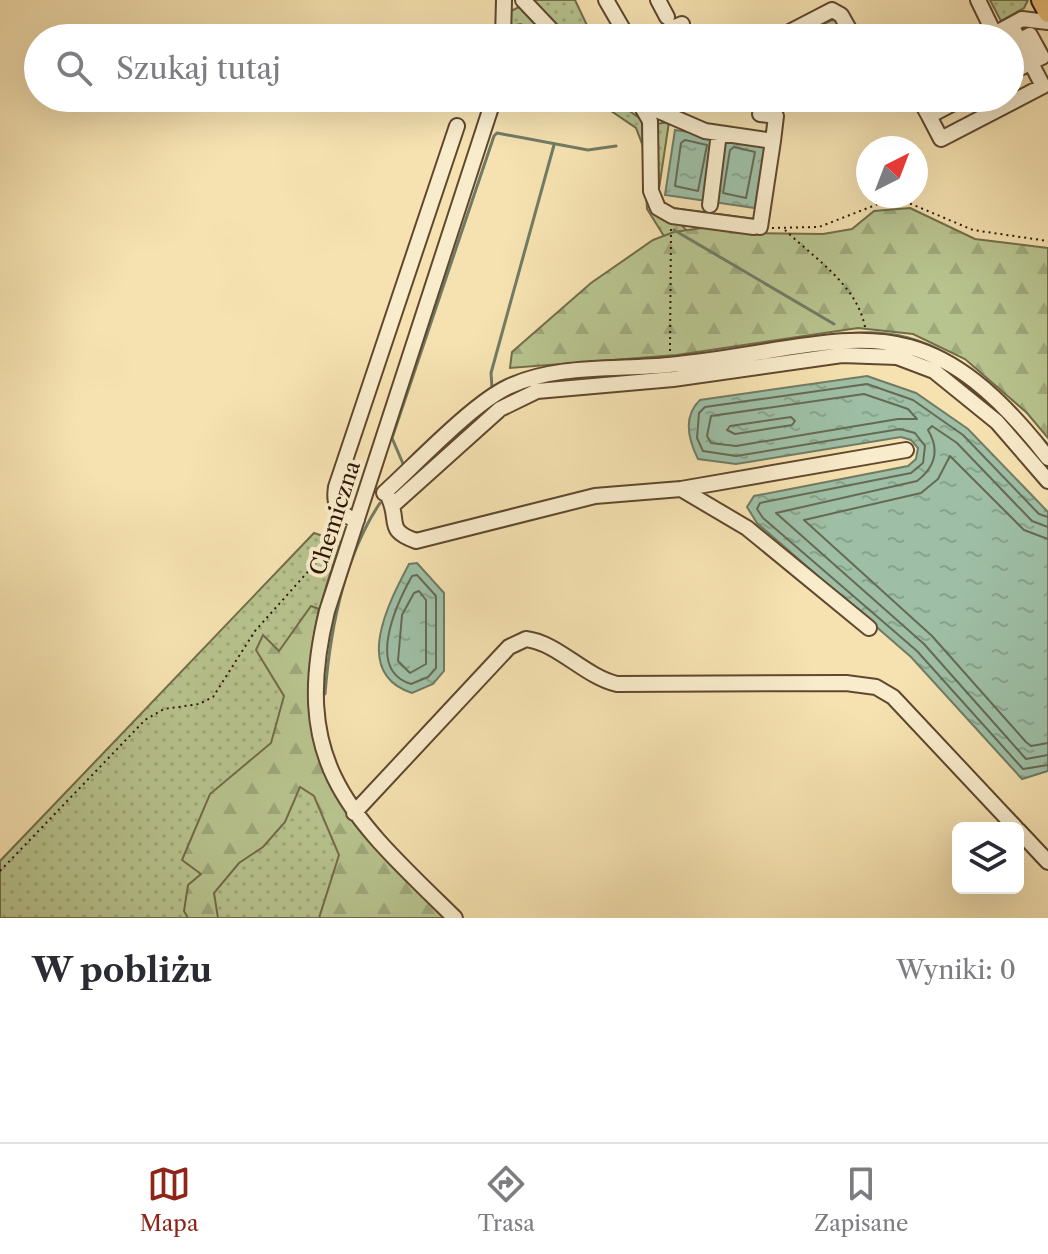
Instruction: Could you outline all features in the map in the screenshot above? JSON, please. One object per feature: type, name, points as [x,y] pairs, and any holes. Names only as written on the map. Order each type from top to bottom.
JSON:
[{"type":"main road","points":[[1041,0],[1048,13]]},
{"type":"street","points":[[503,24],[504,0]]},
{"type":"street","points":[[523,0],[546,24]]},
{"type":"street","points":[[606,0],[620,24]]},
{"type":"street","points":[[658,0],[667,17]]},
{"type":"street","points":[[978,0],[987,24]]},
{"type":"street","points":[[1012,24],[1033,0]]},
{"type":"street","points":[[805,24],[832,10],[841,15],[846,24]]},
{"type":"street","points":[[1016,22],[1048,22]]},
{"type":"street","points":[[1024,54],[1043,86],[1024,96]]},
{"type":"street","points":[[1024,66],[1031,63]]},
{"type":"street","name":"Chemiczna","points":[[455,918],[379,843],[354,813],[323,753],[315,709],[322,632],[489,112]]},
{"type":"street","points":[[643,112],[650,121],[651,191],[658,208],[672,216],[757,227],[776,116],[760,114]]},
{"type":"street","points":[[661,112],[705,131],[773,141]]},
{"type":"street","points":[[927,112],[941,139],[993,112]]},
{"type":"street","points":[[929,116],[937,112]]},
{"type":"street","points":[[356,523],[337,507],[336,487],[457,126]]},
{"type":"street","points":[[710,205],[719,133]]},
{"type":"street","points":[[388,499],[491,398],[524,381],[865,339],[907,343],[947,361],[1011,414],[1048,458]]},
{"type":"street","points":[[388,499],[500,409],[537,391],[673,379],[842,355],[897,357],[934,371],[997,422],[1048,481]]},
{"type":"street","points":[[368,487],[388,499],[393,526],[400,535],[416,541],[595,496],[681,489],[906,450]]},
{"type":"street","points":[[681,489],[760,538],[869,628]]},
{"type":"street","points":[[354,813],[421,752],[509,647],[526,639],[540,643],[589,673],[617,684],[867,684],[893,697],[911,714],[1011,822]]},
{"type":"street","points":[[1024,836],[1048,862]]},
{"type":"path","points":[[757,227],[819,227],[891,199],[904,201],[973,230],[1048,241]]},
{"type":"path","points":[[671,228],[671,358]]},
{"type":"path","points":[[784,229],[840,281],[862,308],[865,339]]},
{"type":"path","points":[[0,871],[145,720],[164,709],[199,704],[213,697],[232,662],[244,651],[247,642],[285,594],[356,523]]},
{"type":"green space","points":[[530,0],[575,0],[586,24],[552,24]]},
{"type":"green space","points":[[990,0],[1028,0],[1024,8],[1001,21]]},
{"type":"green space","points":[[521,6],[539,24],[509,24],[511,11]]},
{"type":"green space","points":[[613,112],[631,112],[650,125],[669,122],[658,195],[665,207],[756,219],[754,225],[677,220],[687,231],[664,236],[647,209],[644,149],[636,128]]},
{"type":"green space","points":[[910,208],[975,239],[1048,248],[1048,438],[1027,413],[965,359],[913,334],[858,328],[677,355],[510,368],[512,352],[591,283],[653,240],[674,232],[723,225],[753,233],[823,234],[852,229],[874,211]]},
{"type":"green space","points":[[314,533],[341,542],[318,617],[311,654],[308,690],[311,726],[320,761],[336,796],[360,830],[445,918],[0,918],[0,861]]},
{"type":"green space","points":[[311,606],[319,609],[310,663],[310,708],[317,748],[331,783],[351,816],[377,848],[445,918],[319,918],[339,855],[314,796],[300,787],[285,822],[263,847],[239,863],[214,893],[218,918],[188,918],[184,911],[188,885],[201,874],[182,860],[210,794],[271,743],[284,696],[256,650],[263,635],[279,651]]},
{"type":"water","points":[[675,130],[717,136],[707,201],[665,195]]},
{"type":"water","points":[[723,137],[765,143],[755,208],[713,202]]},
{"type":"water","points":[[867,376],[916,393],[968,429],[1048,512],[1048,771],[1022,779],[911,657],[757,523],[747,507],[754,496],[908,466],[916,459],[918,448],[911,440],[901,437],[736,464],[698,459],[690,436],[689,420],[700,400]]},
{"type":"water","points":[[417,563],[444,593],[444,671],[433,684],[412,693],[394,683],[383,670],[379,653],[380,635],[392,597],[409,564]]},
{"type":"waterway","points":[[404,466],[392,438],[494,136],[497,133],[588,150],[616,146]]},
{"type":"waterway","points":[[492,388],[491,373],[554,145]]},
{"type":"waterway","points":[[674,230],[834,324]]},
{"type":"waterway","points":[[804,339],[861,333],[907,338],[950,356],[995,391]]},
{"type":"waterway","points":[[484,394],[515,377]]},
{"type":"waterway","points":[[1007,401],[1048,445]]},
{"type":"waterway","points":[[325,694],[341,595],[357,547],[380,503]]}]
